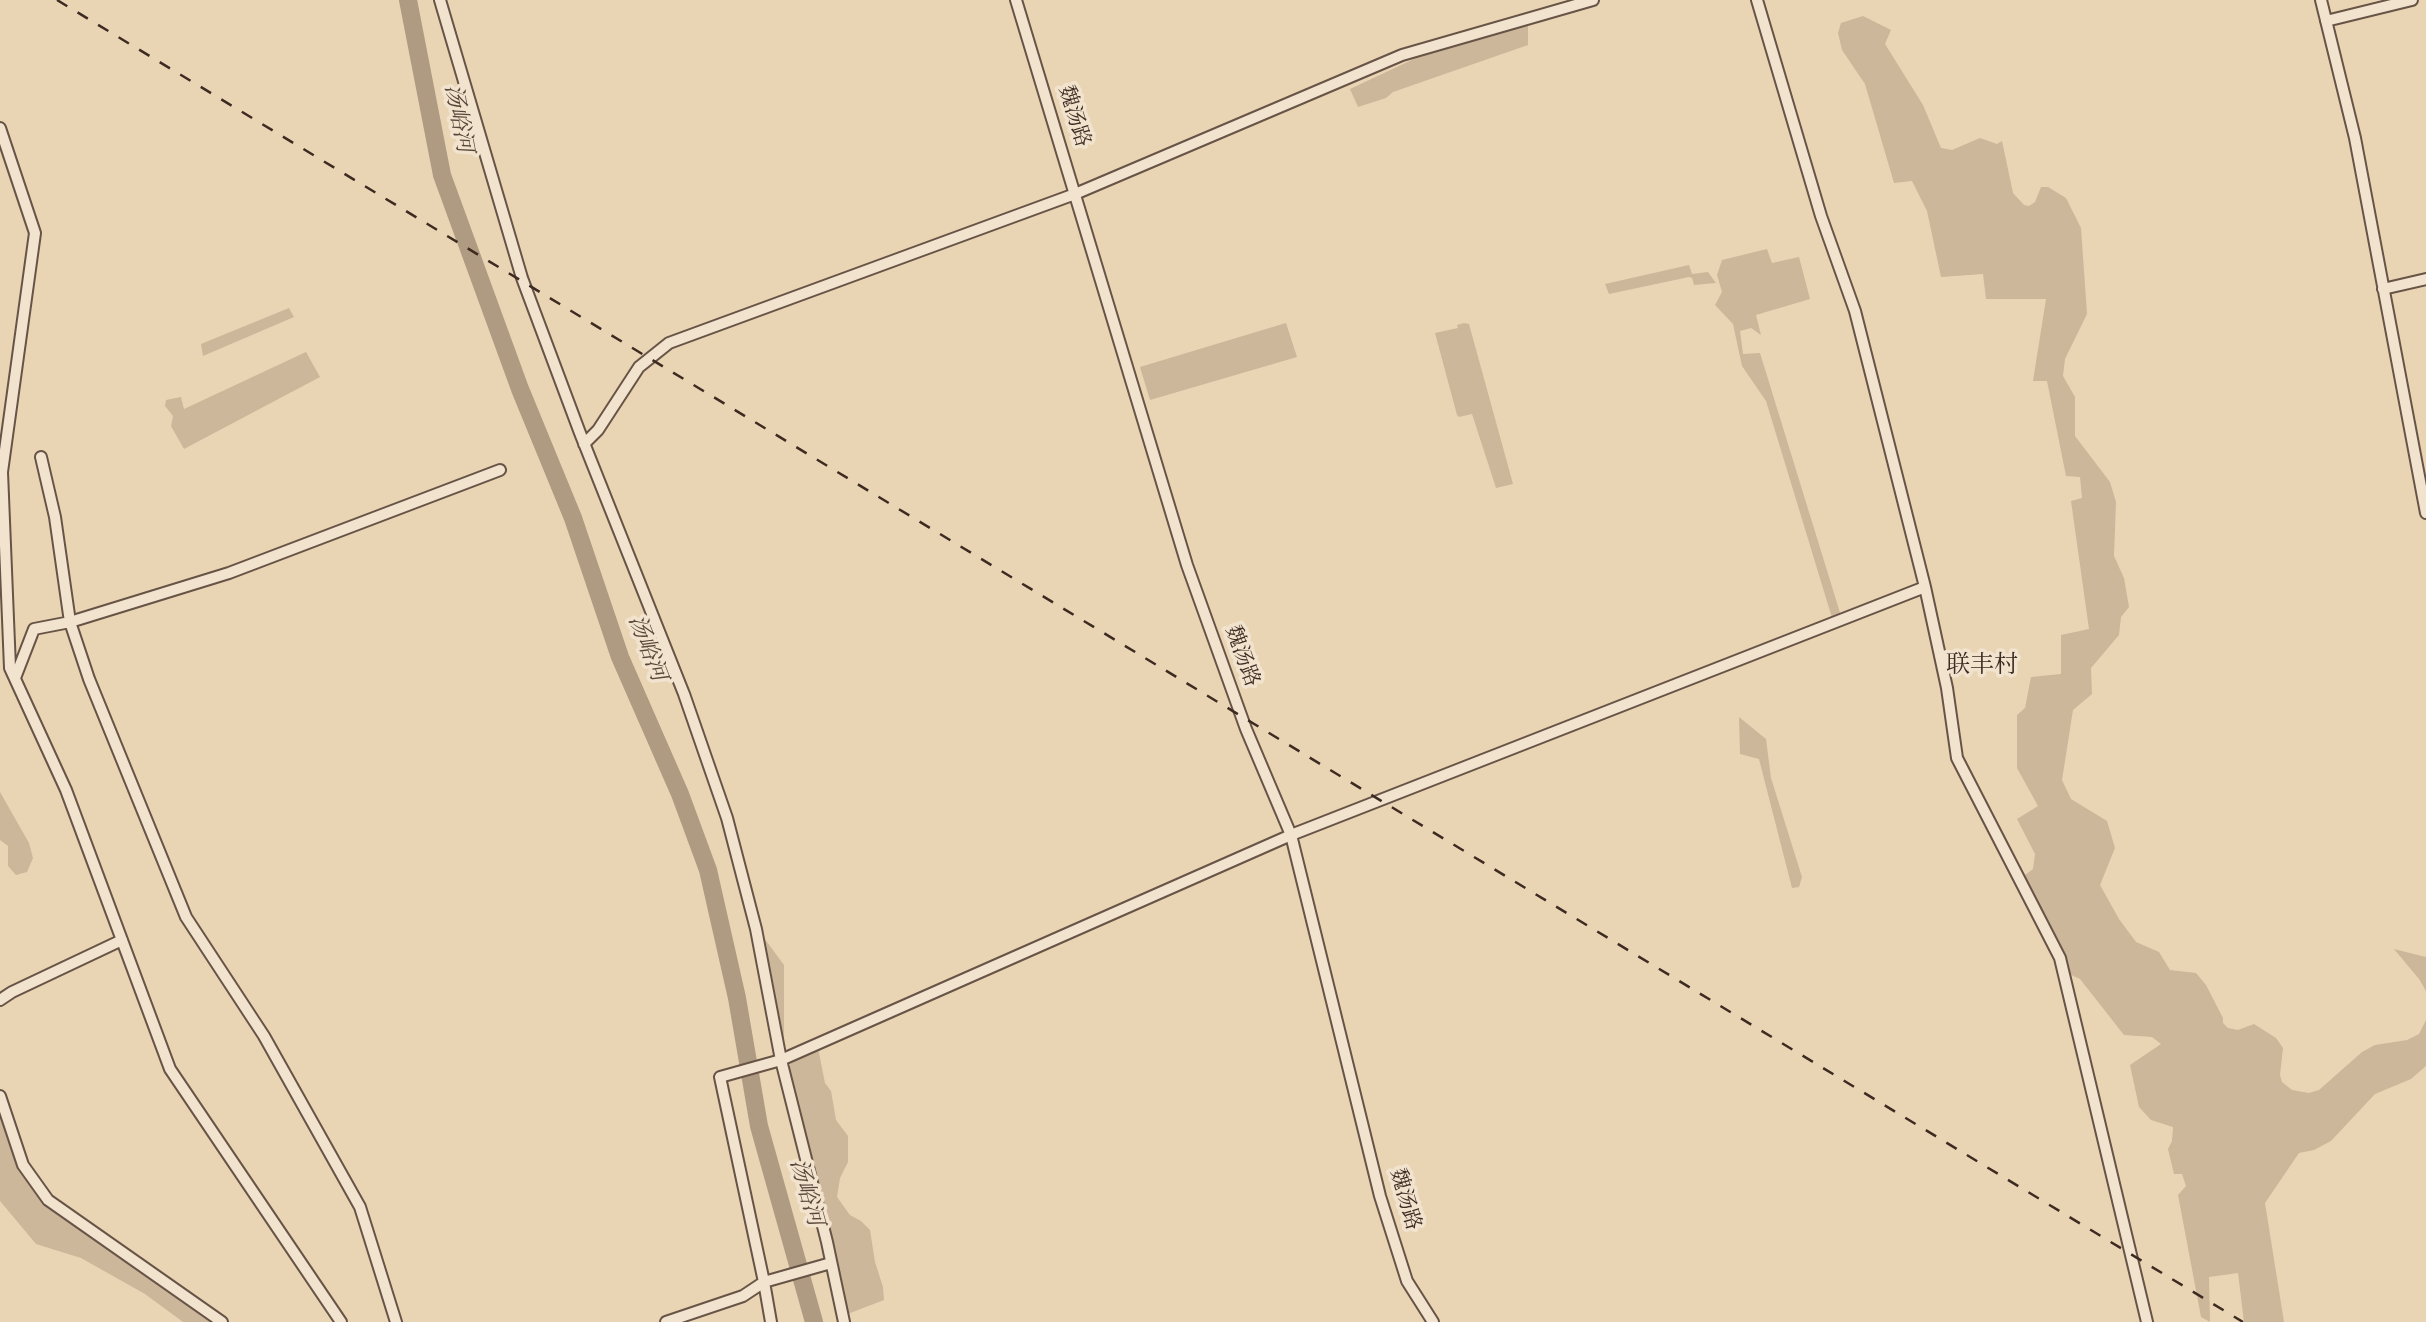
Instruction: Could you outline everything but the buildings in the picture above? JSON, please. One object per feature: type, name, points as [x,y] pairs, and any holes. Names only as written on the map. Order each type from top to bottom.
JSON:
[{"type":"street","points":[[440,0],[522,278],[584,444],[684,694],[727,818],[756,929],[776,1062],[831,1263],[844,1322]]},
{"type":"street","name":"魏汤路","points":[[1016,0],[1187,565],[1246,729],[1291,835],[1380,1196],[1407,1281],[1433,1322]]},
{"type":"street","points":[[584,444],[598,430],[639,367],[669,343],[1075,194],[1402,55],[1593,0]]},
{"type":"street","points":[[1757,0],[1821,216],[1855,311],[1925,587],[1947,688],[1957,758],[2060,958],[2147,1322]]},
{"type":"street","points":[[2321,0],[2354,138],[2426,513]]},
{"type":"street","points":[[2326,21],[2412,0]]},
{"type":"street","points":[[0,128],[35,233],[2,471],[10,668],[66,790],[170,1069],[341,1322]]},
{"type":"street","points":[[2383,289],[2426,279]]},
{"type":"street","points":[[41,457],[55,517],[70,622],[89,679],[186,917],[264,1036],[360,1206],[396,1322]]},
{"type":"street","points":[[15,678],[34,629],[70,622],[229,573],[499,470]]},
{"type":"street","points":[[771,1322],[720,1077],[776,1062],[1291,835],[1925,587]]},
{"type":"street","points":[[0,1000],[122,940]]},
{"type":"street","points":[[0,1096],[23,1165],[48,1200],[222,1322]]},
{"type":"street","points":[[666,1322],[743,1296],[764,1282],[831,1263]]},
{"type":"shaded area","points":[[1863,16],[1891,30],[1885,44],[1923,105],[1941,148],[1952,150],[1980,138],[1997,144],[2002,141],[2013,193],[2024,205],[2029,206],[2035,202],[2041,187],[2048,187],[2066,198],[2081,228],[2087,314],[2065,359],[2063,376],[2075,397],[2075,436],[2110,482],[2116,502],[2114,556],[2124,578],[2129,607],[2121,617],[2119,635],[2091,668],[2092,694],[2073,710],[2062,780],[2071,799],[2107,821],[2115,848],[2100,885],[2119,919],[2136,942],[2159,952],[2170,970],[2196,973],[2206,985],[2223,1023],[2228,1028],[2238,1030],[2254,1024],[2276,1038],[2283,1048],[2280,1075],[2282,1082],[2292,1090],[2309,1093],[2319,1090],[2362,1052],[2375,1045],[2407,1040],[2419,1034],[2426,1020],[2426,1066],[2411,1079],[2375,1094],[2331,1141],[2314,1150],[2299,1153],[2265,1203],[2284,1322],[2244,1322],[2238,1273],[2209,1277],[2210,1322],[2201,1317],[2178,1195],[2186,1186],[2182,1174],[2174,1174],[2168,1149],[2172,1141],[2173,1127],[2151,1120],[2139,1107],[2130,1065],[2161,1044],[2152,1037],[2124,1035],[2080,979],[2067,973],[2021,878],[2033,869],[2035,854],[2017,819],[2038,806],[2017,768],[2017,715],[2025,708],[2031,677],[2061,674],[2061,635],[2089,629],[2071,501],[2082,498],[2080,477],[2066,476],[2047,381],[2033,381],[2046,299],[1986,299],[1983,274],[1941,277],[1927,211],[1912,181],[1894,183],[1865,84],[1842,50],[1838,33],[1841,23]]},
{"type":"shaded area","points":[[1528,21],[1528,45],[1358,107],[1350,89],[1433,50]]},
{"type":"shaded area","points":[[1767,249],[1772,263],[1799,257],[1810,299],[1756,315],[1761,335],[1751,328],[1740,331],[1743,354],[1760,353],[1841,616],[1833,621],[1766,401],[1742,366],[1733,324],[1715,305],[1722,292],[1717,275],[1722,260]]},
{"type":"shaded area","points":[[1689,265],[1692,274],[1708,272],[1716,283],[1694,285],[1689,277],[1609,294],[1605,284]]},
{"type":"shaded area","points":[[289,308],[294,317],[203,356],[201,344]]},
{"type":"shaded area","points":[[1286,323],[1297,357],[1150,400],[1140,367]]},
{"type":"shaded area","points":[[1469,324],[1513,484],[1496,488],[1472,414],[1459,417],[1457,415],[1435,333],[1458,328],[1457,325]]},
{"type":"shaded area","points":[[306,352],[320,377],[184,449],[171,426],[173,416],[165,406],[166,400],[181,397],[184,409]]},
{"type":"shaded area","points":[[1739,717],[1766,739],[1771,778],[1802,877],[1799,887],[1792,888],[1759,759],[1740,754]]},
{"type":"shaded area","points":[[0,792],[29,843],[33,858],[27,872],[16,875],[8,866],[8,846],[0,840]]},
{"type":"shaded area","points":[[759,937],[764,938],[784,965],[784,1043]]},
{"type":"shaded area","points":[[2394,949],[2426,957],[2426,991],[2419,979]]},
{"type":"shaded area","points":[[818,1048],[825,1083],[831,1091],[836,1120],[848,1136],[848,1162],[840,1178],[837,1197],[850,1215],[870,1230],[875,1262],[883,1287],[884,1300],[845,1315],[841,1281],[789,1068],[791,1063]]},
{"type":"shaded area","points":[[0,1107],[2,1119],[30,1181],[219,1322],[183,1322],[145,1294],[81,1258],[36,1244],[0,1201]]},
{"type":"waterway","name":"汤峪河","points":[[408,0],[442,175],[520,389],[573,518],[620,657],[680,794],[708,870],[737,998],[759,1126],[814,1322]]},
{"type":"railway","points":[[57,0],[2243,1322]]},
{"type":"district","name":"联丰村","points":[[1982,668]]}]
